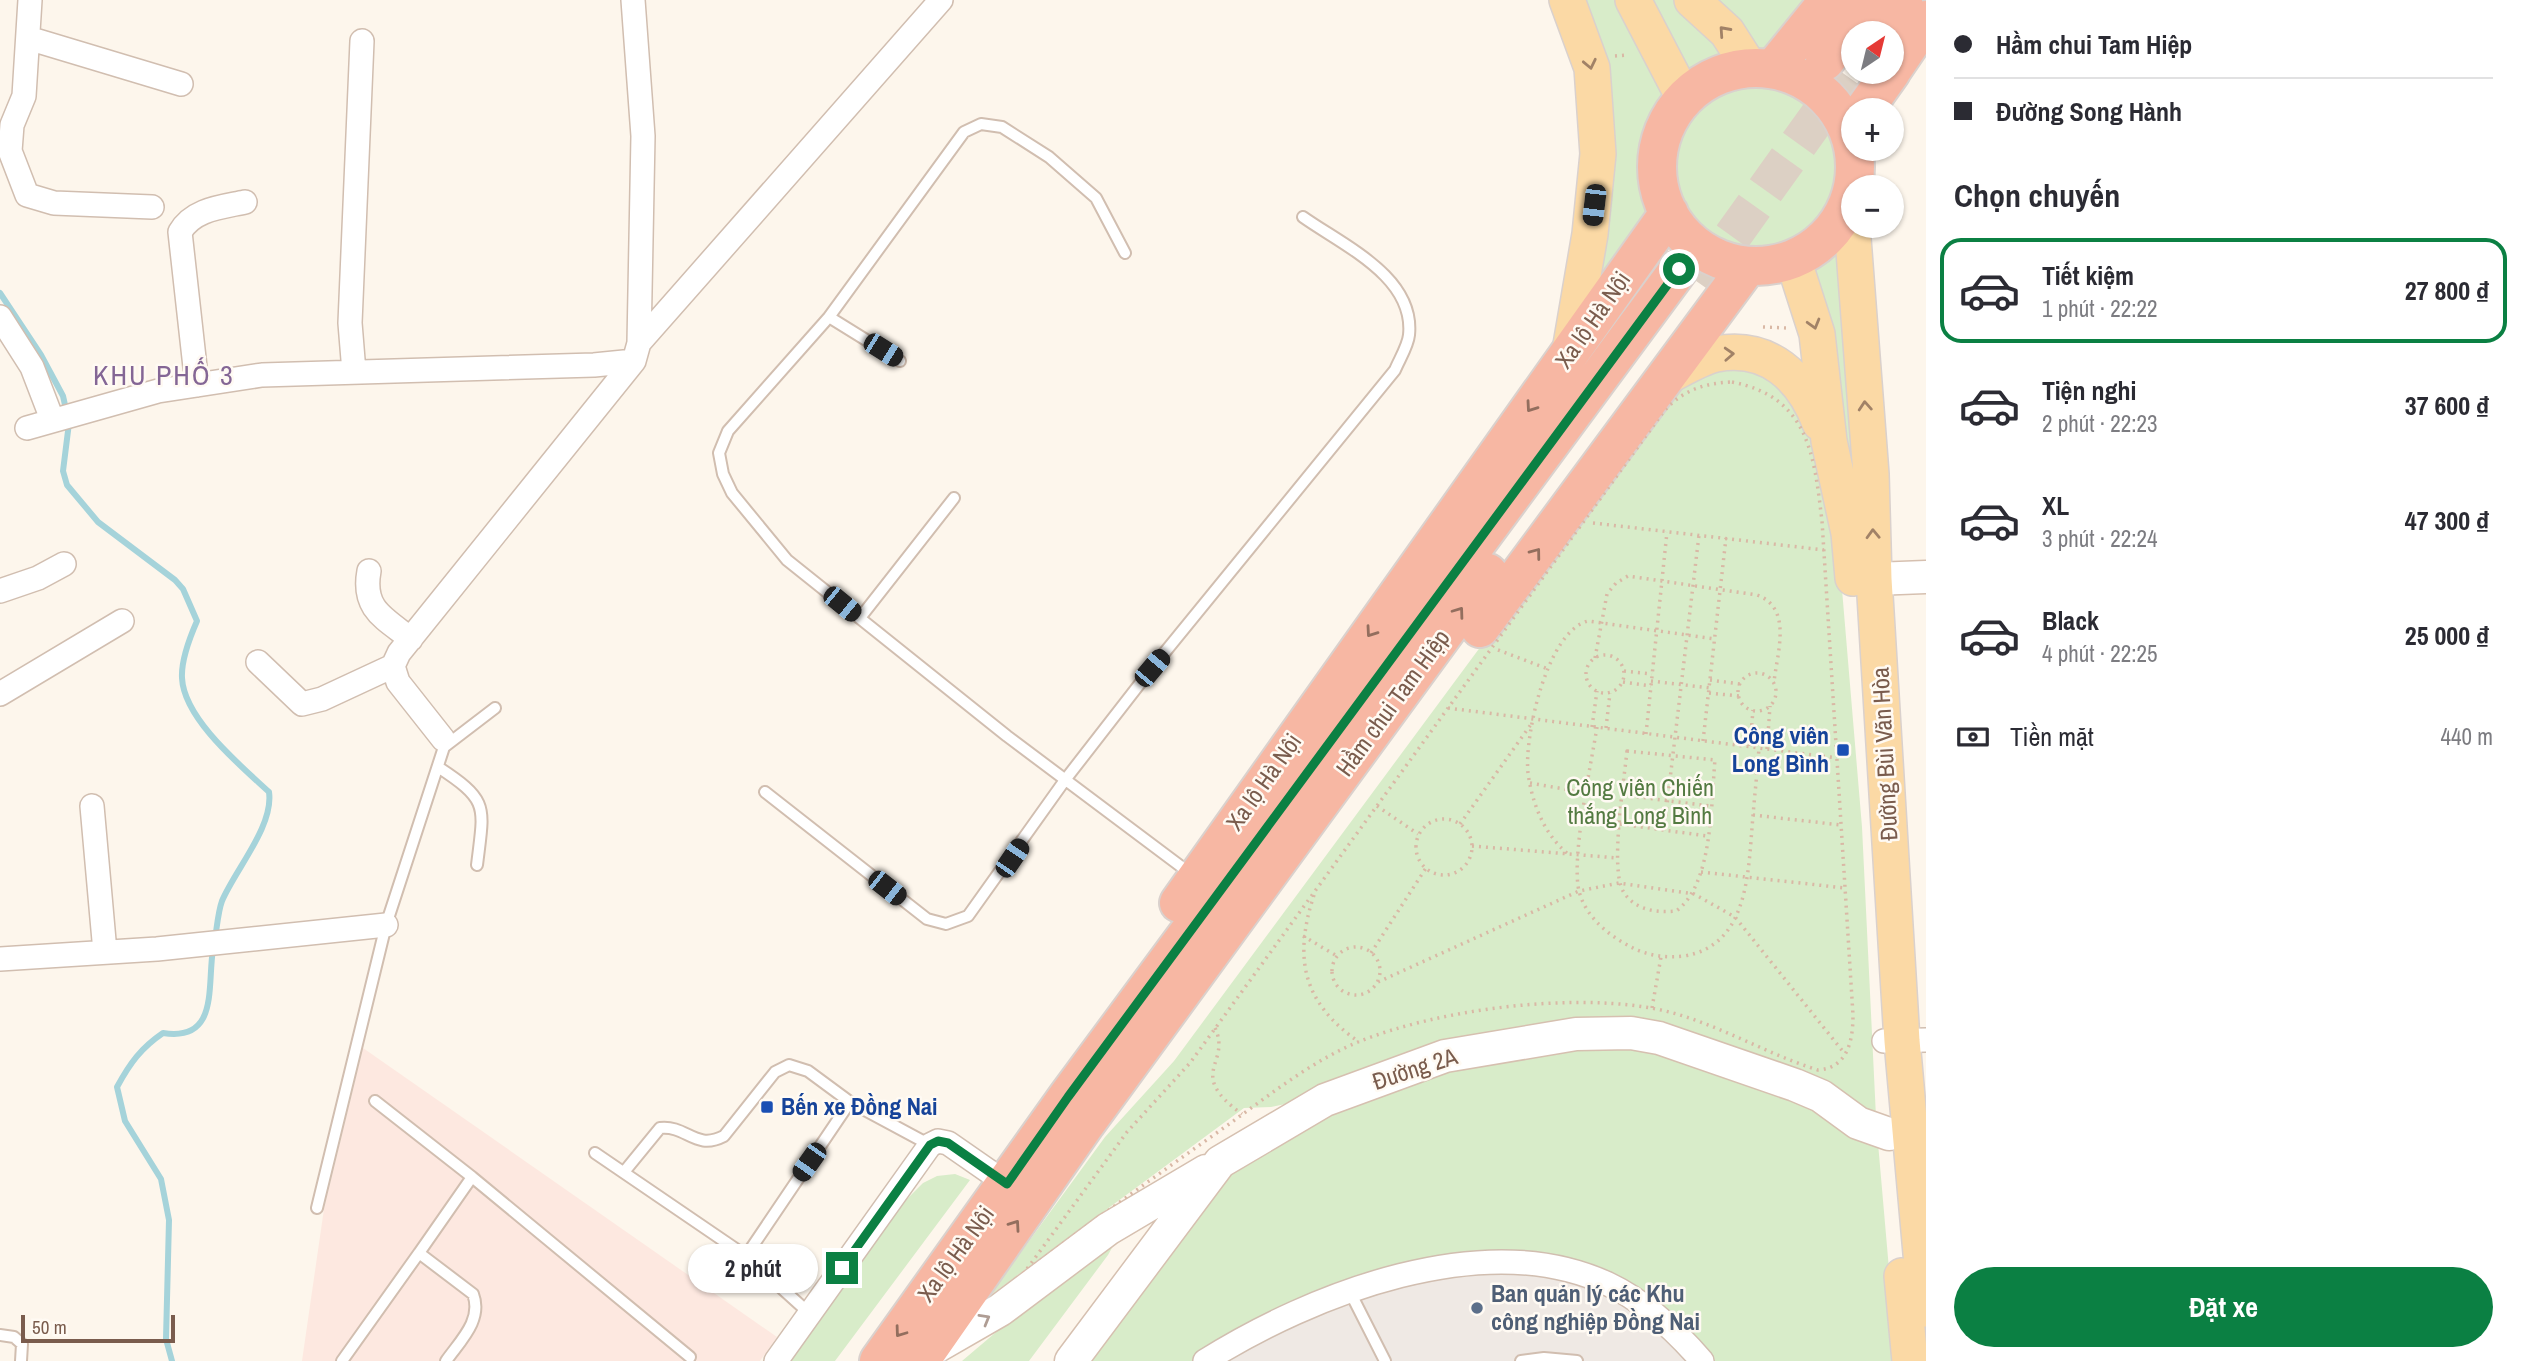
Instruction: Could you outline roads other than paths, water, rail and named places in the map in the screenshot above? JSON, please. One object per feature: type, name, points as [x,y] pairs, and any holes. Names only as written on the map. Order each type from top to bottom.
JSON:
[{"type":"highway","points":[[1761,69],[1829,0]]},
{"type":"highway","points":[[1861,21],[1870,0]]},
{"type":"highway","points":[[1887,21],[1903,0]]},
{"type":"highway","points":[[1904,52],[1926,20]]},
{"type":"highway","points":[[1841,114],[1821,93],[1799,78],[1761,69],[1714,77],[1684,98],[1667,123],[1658,152],[1658,182],[1669,213],[1681,232],[1699,248],[1721,260],[1746,267],[1793,259],[1818,245],[1841,214]]},
{"type":"highway","name":"Xa lộ Hà Nội","points":[[923,1357],[1077,1110],[1073,1066],[1085,1035],[1669,213]]},
{"type":"highway","name":"Xa lộ Hà Nội","points":[[879,1361],[1007,1184],[1077,1110],[1118,1107],[1157,1063],[1746,267]]},
{"type":"highway","name":"Hầm chui Tam Hiệp","points":[[1077,1110],[1689,276]]},
{"type":"main road","points":[[1567,0],[1592,68],[1598,155],[1590,234],[1570,351]]},
{"type":"main road","points":[[1633,0],[1684,98]]},
{"type":"main road","points":[[1692,0],[1727,32],[1761,69]]},
{"type":"main road","name":"Đường Bùi Văn Hòa","points":[[1853,238],[1871,474],[1864,579],[1874,835],[1904,1041],[1896,1134],[1910,1361]]},
{"type":"main road","name":"Đường Bùi Văn Hòa","points":[[1793,259],[1817,334],[1829,441],[1849,533],[1864,579]]},
{"type":"main road","points":[[1666,377],[1716,355],[1757,356],[1785,370],[1797,380],[1811,400],[1829,441]]},
{"type":"main road","name":"Đường Bùi Văn Hòa","points":[[1896,1134],[1926,1309]]},
{"type":"street","points":[[30,0],[24,96],[12,125],[5,154],[27,195],[54,203],[152,207]]},
{"type":"street","points":[[633,0],[642,136],[636,352]]},
{"type":"street","points":[[258,662],[302,704],[322,699],[393,666],[411,639],[636,352],[941,0]]},
{"type":"street","points":[[28,38],[181,84]]},
{"type":"street","points":[[354,372],[350,323],[362,41]]},
{"type":"street","points":[[197,385],[180,232],[185,223],[197,216],[246,202]]},
{"type":"street","points":[[0,317],[32,367],[52,419]]},
{"type":"street","points":[[27,428],[158,391],[262,375],[354,372],[636,352]]},
{"type":"street","points":[[0,591],[38,578],[64,564]]},
{"type":"street","points":[[369,571],[366,588],[370,602],[411,639]]},
{"type":"street","points":[[1864,579],[1926,577]]},
{"type":"street","points":[[0,694],[122,621]]},
{"type":"street","points":[[393,666],[398,682],[443,743]]},
{"type":"street","points":[[92,806],[105,951]]},
{"type":"street","points":[[0,959],[200,945],[386,925]]},
{"type":"street","name":"Đường 2A","points":[[1071,1361],[1220,1162],[1325,1100],[1445,1056],[1576,1034],[1631,1033],[1691,1046],[1804,1088],[1896,1134]]},
{"type":"street","points":[[776,1361],[930,1145],[938,1141],[948,1143],[1007,1184]]},
{"type":"street","points":[[923,1357],[1000,1311],[1108,1229],[1220,1162]]},
{"type":"street","points":[[1205,1361],[1270,1324],[1349,1290],[1461,1265],[1511,1264],[1554,1267],[1609,1284],[1633,1298],[1687,1344],[1702,1361]]},
{"type":"lane","points":[[1125,253],[1096,198],[1049,157],[1002,127],[981,124],[964,132],[948,150],[829,317],[728,431],[719,453],[723,474],[733,493],[787,560],[1065,780],[1196,878]]},
{"type":"lane","points":[[765,792],[927,919],[946,925],[968,916],[985,897],[1065,780],[1152,668],[1395,370],[1409,337],[1407,305],[1390,279],[1303,217]]},
{"type":"lane","points":[[829,317],[900,361]]},
{"type":"lane","points":[[860,618],[954,498]]},
{"type":"lane","points":[[317,1208],[386,925],[438,767],[443,743],[495,708]]},
{"type":"lane","points":[[438,767],[478,797],[483,813],[477,865]]},
{"type":"lane","points":[[624,1172],[660,1128],[679,1130],[698,1141],[712,1142],[724,1136],[775,1072],[789,1065],[808,1071],[850,1102],[930,1145]]},
{"type":"lane","points":[[375,1101],[472,1177],[691,1360]]},
{"type":"lane","points":[[746,1256],[850,1102]]},
{"type":"lane","points":[[595,1153],[746,1256],[809,1313]]},
{"type":"lane","points":[[342,1361],[472,1177]]},
{"type":"lane","points":[[419,1253],[473,1294],[476,1302],[473,1322],[446,1361]]},
{"type":"lane","points":[[1349,1290],[1385,1361]]},
{"type":"lane","points":[[0,1335],[14,1336],[22,1344],[21,1361]]},
{"type":"lane","points":[[1521,1361],[1544,1358],[1577,1361]]},
{"type":"waterway","points":[[0,293],[41,355],[63,396],[69,423],[63,471],[67,485],[98,522],[175,580],[183,589],[197,621],[183,664],[185,694],[192,709],[216,741],[269,792],[266,819],[260,833],[222,901],[215,939]]},
{"type":"waterway","points":[[172,1361],[166,1339],[169,1220],[161,1179],[125,1121],[117,1087],[148,1044],[163,1033],[181,1034],[194,1029],[202,1020],[207,1009],[213,949]]},
{"type":"tunnel","points":[[1699,283],[1841,84]]},
{"type":"place","name":"Công viên Long Bình","points":[[1843,750]]},
{"type":"place","name":"Bến xe Đồng Nai","points":[[767,1107]]},
{"type":"place","name":"Ban quản lý các Khu công nghiệp Đồng Nai","points":[[1477,1308]]},
{"type":"district","name":"KHU PHỐ 3","points":[[164,375]]},
{"type":"park label","name":"Công viên Chiến thắng Long Bình","points":[[1640,802]]}]
